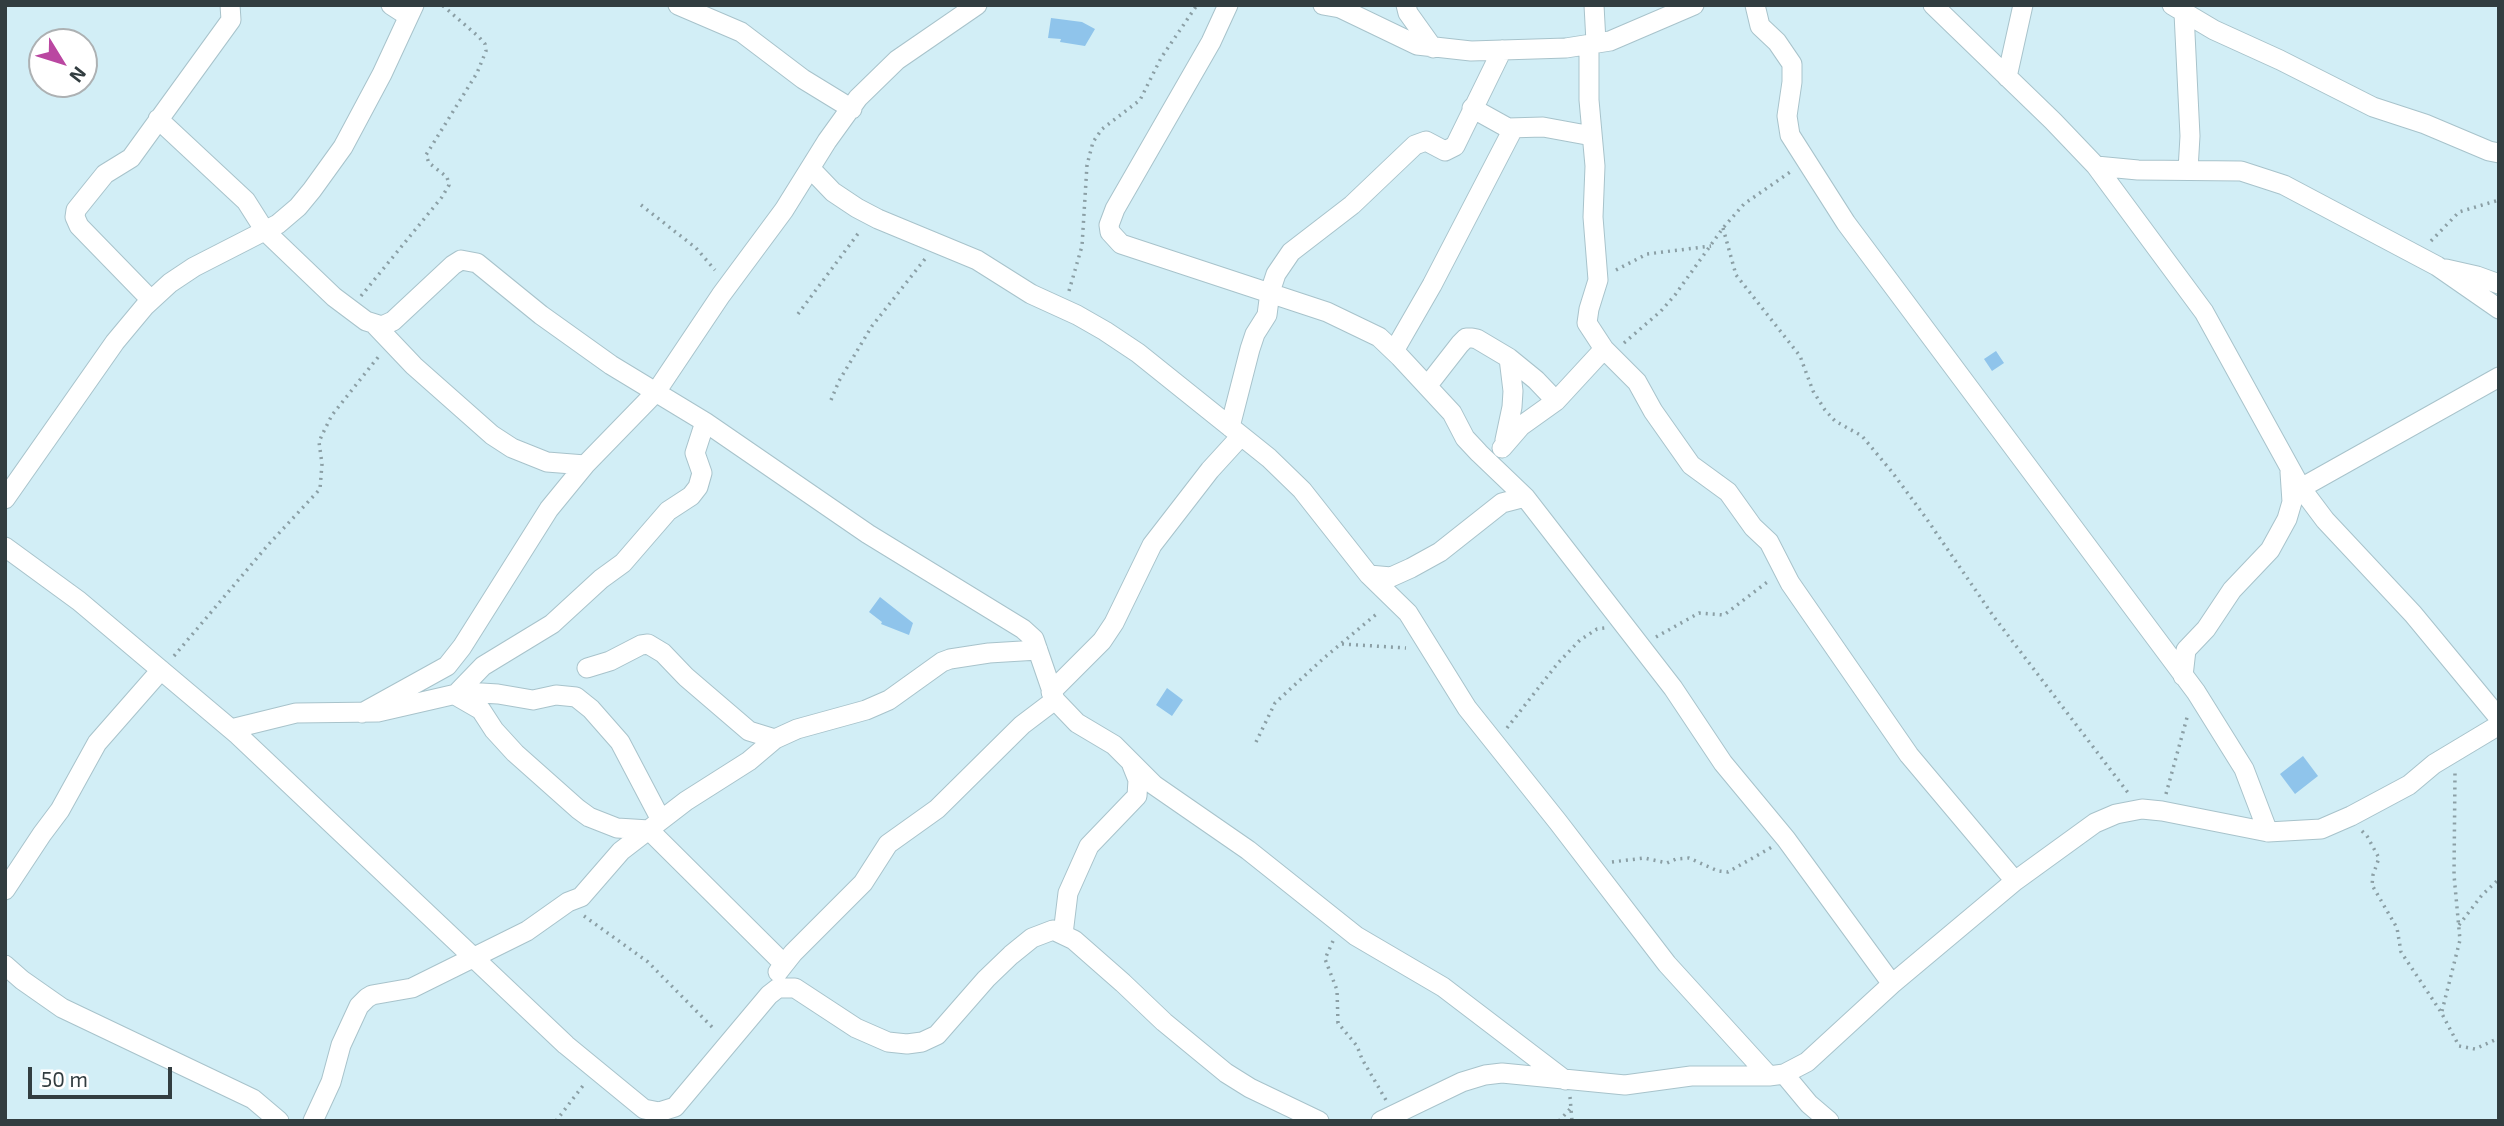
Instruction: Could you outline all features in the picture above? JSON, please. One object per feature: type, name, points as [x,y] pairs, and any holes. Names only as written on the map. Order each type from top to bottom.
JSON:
[{"type":"street","points":[[151,300],[79,226],[75,217],[76,210],[105,174],[131,158],[231,19],[230,5]]},
{"type":"street","points":[[5,499],[115,342],[151,300],[194,267],[265,231],[298,207],[343,147],[382,74],[411,11],[391,5]]},
{"type":"street","points":[[678,5],[741,32],[803,79],[852,109]]},
{"type":"street","points":[[362,713],[447,666],[462,647],[544,517],[585,465],[656,392],[729,283],[784,210],[827,141],[858,98],[897,60],[977,5]]},
{"type":"street","points":[[1228,5],[1211,42],[1115,209],[1109,225],[1110,232],[1121,244],[1315,307],[1378,337],[1394,351],[1452,413],[1472,446],[1525,497],[1673,688],[1723,763],[1786,839],[1892,984]]},
{"type":"street","points":[[1323,5],[1340,8],[1417,45],[1502,50],[1566,48],[1609,41],[1694,5]]},
{"type":"street","points":[[1406,5],[1408,13],[1433,48]]},
{"type":"street","points":[[1594,5],[1593,217],[1598,280],[1587,323],[1606,352],[1637,382],[1653,411],[1691,465],[1728,492],[1753,527],[1769,542],[1783,570],[1909,755],[2015,881]]},
{"type":"street","points":[[1755,5],[1759,26],[1792,64],[1787,126],[1806,160],[1846,223],[2196,692],[2244,769],[2267,832]]},
{"type":"street","points":[[1933,5],[2096,166],[2204,312],[2301,488],[2325,520],[2413,614],[2499,718]]},
{"type":"street","points":[[2007,77],[2023,5]]},
{"type":"street","points":[[2178,9],[2214,30],[2373,107],[2499,153]]},
{"type":"street","points":[[2178,9],[2190,136],[2188,170]]},
{"type":"street","points":[[752,1017],[784,964],[863,883],[888,844],[937,809],[1053,696],[1102,641],[1114,623],[1152,545],[1210,470],[1236,431],[1250,349],[1255,334],[1267,315],[1276,274],[1291,252],[1352,205],[1415,145],[1426,141],[1445,151],[1455,146],[1502,50]]},
{"type":"street","points":[[1472,108],[1513,129],[1543,127],[1592,136]]},
{"type":"street","points":[[158,119],[246,201],[265,231],[334,298],[376,326],[483,426],[512,448],[547,462],[585,465]]},
{"type":"street","points":[[1394,351],[1432,285],[1513,129]]},
{"type":"street","points":[[2096,166],[2138,170],[2241,171],[2284,185],[2437,266],[2499,309]]},
{"type":"street","points":[[810,168],[832,192],[872,215],[977,260],[1031,294],[1105,331],[1138,353],[1236,431],[1301,490],[1369,575],[1408,613],[1468,708],[1667,964],[1777,1075],[1808,1112],[1829,1121]]},
{"type":"street","points":[[376,326],[393,321],[461,260],[477,263],[551,322],[611,365],[705,422],[868,534],[1024,629],[1034,639],[1053,696],[1077,723],[1114,745],[1154,785],[1248,850],[1345,928],[1443,987],[1565,1080]]},
{"type":"street","points":[[2437,266],[2499,284]]},
{"type":"street","points":[[1428,385],[1466,338],[1477,338],[1509,358],[1556,401]]},
{"type":"street","points":[[1502,448],[1521,426],[1556,401],[1606,352]]},
{"type":"street","points":[[1503,475],[1500,463],[1502,448],[1513,407],[1509,358]]},
{"type":"street","points":[[2301,488],[2499,377]]},
{"type":"street","points":[[455,695],[482,666],[552,624],[622,563],[668,511],[691,496],[698,487],[702,472],[695,453],[705,422]]},
{"type":"street","points":[[2183,676],[2186,650],[2206,629],[2238,583],[2270,550],[2287,519],[2292,502],[2289,466]]},
{"type":"street","points":[[1369,575],[1391,577],[1411,568],[1440,552],[1502,503],[1525,497]]},
{"type":"street","points":[[5,547],[79,601],[230,729],[474,958],[595,1069],[644,1109],[671,1116],[675,1107],[769,995],[778,988],[795,988],[856,1028],[888,1042],[922,1042],[937,1035],[986,979],[1032,938],[1053,930],[1074,940],[1164,1023],[1226,1073],[1250,1088],[1319,1121]]},
{"type":"street","points":[[587,667],[610,661],[640,645],[648,644],[663,653],[686,677],[749,731],[775,739]]},
{"type":"street","points":[[313,1121],[331,1082],[341,1045],[359,1006],[367,998],[412,988],[527,931],[568,902],[587,893],[621,851],[686,801],[749,761],[775,739],[797,729],[866,710],[889,700],[950,659],[1038,650]]},
{"type":"street","points":[[5,890],[60,810],[97,743],[161,670]]},
{"type":"street","points":[[230,729],[296,713],[362,713],[400,709],[474,691],[533,700],[556,695],[576,697],[591,709],[620,742],[655,825],[784,964]]},
{"type":"street","points":[[455,695],[481,710],[515,753],[589,817],[617,828],[655,825]]},
{"type":"street","points":[[1384,1118],[1417,1112],[1462,1082],[1502,1073],[1625,1085],[1690,1076],[1777,1075],[1807,1062],[1892,984],[2015,881],[2095,823],[2116,814],[2142,809],[2267,832],[2321,828],[2409,785],[2434,764],[2499,725]]},
{"type":"street","points":[[1063,934],[1069,893],[1089,846],[1137,796],[1138,780],[1130,761]]},
{"type":"street","points":[[5,965],[62,1007],[253,1099],[279,1121]]},
{"type":"path","points":[[350,310],[449,185],[447,177],[429,163],[426,155],[477,73],[486,51],[485,44],[479,37],[442,5]]},
{"type":"path","points":[[1064,309],[1082,246],[1087,164],[1093,142],[1102,129],[1140,100],[1161,58],[1197,5]]},
{"type":"path","points":[[1606,352],[1661,311],[1744,204],[1806,160]]},
{"type":"path","points":[[2413,253],[2431,241],[2459,212],[2499,200]]},
{"type":"path","points":[[641,205],[696,248],[729,283]]},
{"type":"path","points":[[798,314],[872,215]]},
{"type":"path","points":[[1723,228],[1736,275],[1800,356],[1813,391],[1825,410],[1835,421],[1861,436],[1892,472],[1994,617],[2142,809]]},
{"type":"path","points":[[831,400],[839,381],[872,326],[936,243]]},
{"type":"path","points":[[1598,280],[1647,254],[1711,246]]},
{"type":"path","points":[[161,670],[320,489],[322,464],[319,442],[322,435],[332,415],[351,389],[391,342]]},
{"type":"path","points":[[1640,646],[1699,613],[1724,615],[1783,570]]},
{"type":"path","points":[[1256,742],[1275,703],[1394,600]]},
{"type":"path","points":[[1499,746],[1503,732],[1558,663],[1580,640],[1597,629],[1624,626]]},
{"type":"path","points":[[1342,644],[1430,648]]},
{"type":"path","points":[[2162,811],[2196,692]]},
{"type":"path","points":[[2441,1013],[2460,940],[2454,875],[2457,750]]},
{"type":"path","points":[[2333,823],[2358,830],[2367,836],[2379,858],[2372,885],[2397,928],[2401,952],[2459,1046],[2475,1049],[2499,1038]]},
{"type":"path","points":[[1589,862],[1644,858],[1667,863],[1689,858],[1718,871],[1728,872],[1786,839]]},
{"type":"path","points":[[2458,927],[2482,894],[2499,879]]},
{"type":"path","points":[[568,902],[595,926],[648,962],[729,1044]]},
{"type":"path","points":[[1345,928],[1334,939],[1325,959],[1337,990],[1338,1023],[1357,1046],[1385,1098],[1384,1118]]},
{"type":"path","points":[[556,1121],[595,1069]]},
{"type":"path","points":[[1559,1121],[1570,1109]]},
{"type":"building","points":[[1051,18],[1082,22],[1095,29],[1085,46],[1060,42],[1061,39],[1048,38]]},
{"type":"building","points":[[1996,351],[2004,363],[1992,371],[1984,359]]},
{"type":"building","points":[[880,597],[913,623],[909,635],[881,624],[882,622],[869,612]]},
{"type":"building","points":[[1167,688],[1183,700],[1172,716],[1156,705]]},
{"type":"building","points":[[2303,756],[2318,776],[2295,794],[2280,774]]}]
